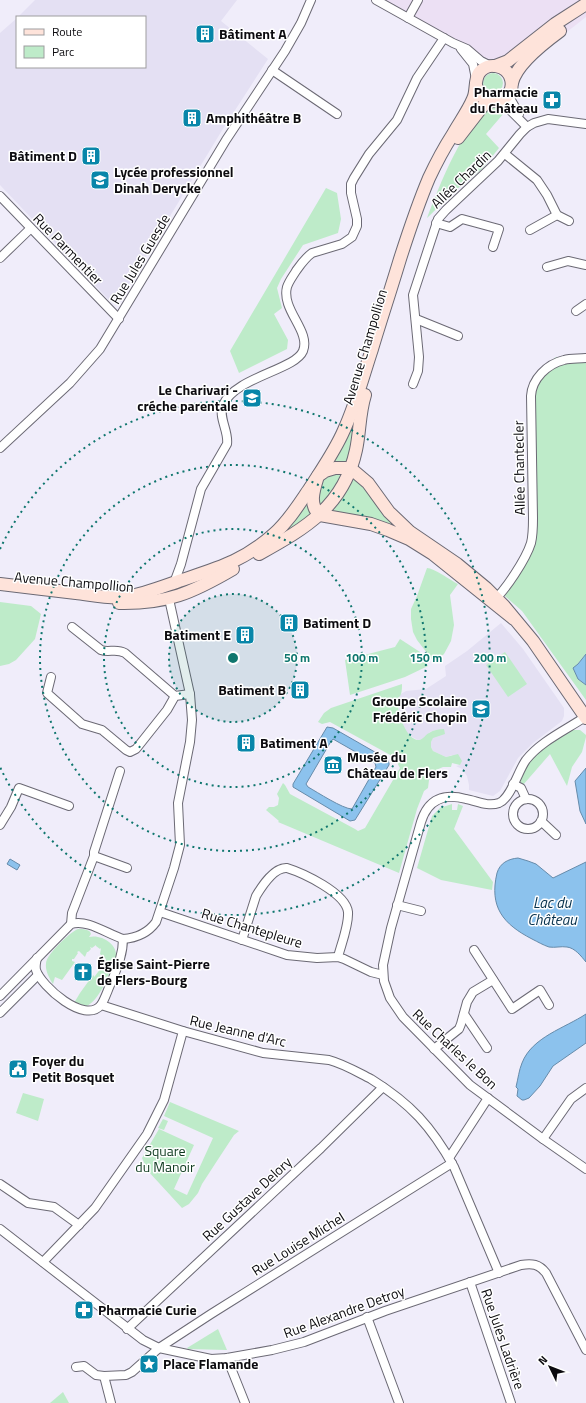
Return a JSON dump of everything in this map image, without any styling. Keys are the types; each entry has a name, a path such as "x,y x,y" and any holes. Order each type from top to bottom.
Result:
{"street":[{"name":"Rue Jules Guesde","path":"0,448 83,370 100,349 213,162 294,37 310,0"},
{"path":"376,0 444,38 467,49 481,61 502,68 508,72 510,76 511,100 528,127"},
{"path":"408,18 418,0"},
{"path":"476,83 482,70 508,61 555,24 586,4"},
{"path":"494,101 504,98 511,87 517,70 538,49 586,13"},
{"path":"0,996 71,924 75,922 84,923 123,939 136,936 149,930 156,922 174,868 180,844 178,803 192,731 190,694 170,599 170,592 181,564 201,489 227,444 222,412 223,405 231,394 246,384 292,361 300,355 303,350 304,340 302,332 290,310 287,299 286,293 290,280 308,256 312,253 342,244 352,237 357,226 357,219 351,193 351,184 369,154 397,120 417,78 444,38"},
{"path":"453,42 464,51 473,64 476,75 477,90 481,96 507,107 528,127"},
{"path":"272,70 337,114"},
{"name":"Avenue Champollion","path":"0,584 113,597 125,597 174,583 233,562 265,542 288,520 318,476 341,438 351,415 419,202 438,159 473,99 476,83"},
{"name":"Avenue Champollion","path":"0,591 109,603 147,603 170,599 213,581 303,528 320,515 340,492 351,470 358,445 360,414 363,400 426,204 438,176 457,140 482,107 485,104 494,101"},
{"name":"Allée Chardin","path":"413,384 418,371 420,357 413,295 436,223 446,210 505,154 528,127 534,123 548,119 586,124"},
{"name":"Allée Chardin","path":"505,154 537,180 547,195 557,215"},
{"name":"Rue Parmentier","path":"0,196 30,229 119,319"},
{"path":"530,230 557,215 570,221"},
{"name":"Allée Chardin","path":"436,223 450,227 462,219 499,229 493,247"},
{"path":"0,258 30,229"},
{"path":"547,267 568,261 586,265"},
{"path":"576,311 586,304"},
{"path":"416,320 458,336"},
{"name":"Allée Chantecler","path":"494,600 506,585 526,554 532,536 531,396 533,386 542,372 552,365 565,360 586,358"},
{"path":"494,600 433,554 409,539 364,522 320,515 316,511 313,500 318,476 335,468 343,468 355,472 368,483 389,512 410,532 463,568 514,619 586,717"},
{"path":"181,564 194,576"},
{"path":"72,627 101,650 118,650 125,653 175,696 190,694"},
{"path":"51,677 47,693 82,724 102,730 130,752 136,749 163,715 175,696"},
{"name":"Rue Charles le Bon","path":"586,717 533,752 523,765 504,800 494,804 484,804 465,798 448,797 438,799 426,809 397,906 386,951 383,975 386,988 394,1006 434,1049 470,1084 542,1139 586,1169"},
{"path":"71,924 72,913 94,856 120,771"},
{"path":"513,784 521,788 526,799"},
{"path":"0,825 11,807 19,788 69,806"},
{"path":"526,799 535,800 539,803 543,812 541,821 535,827 530,829 526,829 517,824 513,816 515,807 521,800 526,799"},
{"path":"541,821 556,835"},
{"path":"94,856 127,868"},
{"path":"242,940 256,896 264,884 276,872 287,868 318,881 339,897 347,906 347,923 338,957"},
{"path":"397,906 421,911"},
{"name":"Rue Chantepleure","path":"160,912 291,956 317,958 338,957 347,959 371,972 383,975"},
{"path":"37,958 36,967 38,975 58,996 79,1009 86,1010 97,1008 101,1005 120,962 123,939"},
{"path":"474,950 512,1008 540,990 549,1004"},
{"path":"0,1013 38,975"},
{"path":"434,1049 459,1029 467,1002 473,992 493,980"},
{"name":"Rue Jeanne d'Arc","path":"101,1005 183,1031 273,1055 329,1060 347,1067 383,1087 410,1107 430,1129 450,1160 499,1273"},
{"path":"464,1014 487,1048"},
{"path":"43,1262 99,1202 152,1126 166,1093 183,1031"},
{"name":"Rue Gustave Delory","path":"127,1329 321,1148 383,1087"},
{"path":"542,1139 571,1099 586,1088"},
{"name":"Rue Louise Michel","path":"104,1376 126,1375 132,1372 159,1348 450,1160 488,1098"},
{"path":"0,1184 28,1203 33,1205 54,1207 79,1225"},
{"name":"Rue Alexandre Detroy","path":"0,1229 143,1340 159,1348 205,1358 227,1358 291,1346 321,1336 367,1317 470,1282 529,1264 540,1267 548,1278 586,1350"},
{"name":"Rue Jules Ladrière","path":"470,1282 511,1403"},
{"path":"367,1317 399,1403"},
{"path":"227,1358 245,1403"},
{"path":"76,1367 84,1366 96,1375 104,1376 111,1403"}],"shaded area":[{"path":"35,0 237,0 221,21 268,59 221,132 121,297 115,301 109,300 0,185 0,33 16,19 16,68 146,68 146,16 19,16"},
{"path":"374,0 586,0 586,17 517,71 481,61"},
{"name":"Groupe Scolaire Frédéric Chopin","path":"501,623 523,649 564,708 564,716 562,721 533,743 518,758 500,791 493,796 469,790 467,776 462,769 456,766 460,765 452,755 446,757 433,751 431,742 436,730 430,732 423,739 418,740 405,731 399,710 398,698 406,691 426,689 446,676 445,666 467,651"}],"green space":[{"path":"493,73 500,76 503,83 500,90 493,93 486,90 483,83 486,76"},
{"path":"493,106 504,113 486,134 499,148 482,169 457,189 427,218 445,173 462,140 482,114"},
{"path":"326,188 337,193 341,219 338,233 303,245 281,279 277,288 282,308 274,314 288,340 287,349 239,373 230,351"},
{"path":"556,357 586,358 586,654 574,670 578,679 586,685 586,700 522,611 498,590 513,570 536,533 535,377 543,367"},
{"path":"358,402 349,466 332,464"},
{"path":"346,472 321,509 319,493 323,481 329,476"},
{"path":"354,477 357,477 398,528 327,513 347,489"},
{"path":"312,489 315,516 272,540"},
{"path":"427,568 438,572 458,584 450,595 454,625 451,641 444,654 434,662 417,640 413,632 411,619 411,609"},
{"path":"0,602 31,606 41,614 35,639 16,660 9,664 0,666"},
{"path":"400,639 420,652 428,666 405,677 350,695 345,660 395,647"},
{"path":"505,652 527,684 508,697 486,665"},
{"path":"402,684 398,704 400,717 406,730 414,739 419,740 433,731 444,729 445,734 433,738 431,742 433,751 446,757 458,754 462,761 460,765 452,763 451,767 443,767 436,770 429,780 428,788 424,791 417,809 399,873 278,822 279,821 266,810 269,807 278,805 279,798 277,794 283,783 290,794 358,831 365,828 400,768 394,757 330,722 322,724 318,722 324,713 331,708"},
{"path":"572,730 580,730 586,735 586,737 582,752 572,767 567,786 550,754 523,785 519,780 523,771 541,750"},
{"path":"452,804 452,810 457,810 458,804 463,806 454,829 493,882 492,890 441,880 417,868 432,816 440,808"},
{"path":"78,929 89,931 91,934 89,937 99,937 108,941 112,944 116,952 116,957 100,992 91,1003 85,1007 74,1003 93,975 95,977 106,959 100,954 101,948 100,949 96,945 92,948 90,947 91,949 87,952 85,957 79,951 77,952 78,953 74,959 72,959 72,961 75,962 62,980 55,977 53,984 46,968 47,959 54,949 70,934"},
{"path":"23,1093 44,1099 38,1121 16,1113"},
{"name":"Square du Manoir","path":"170,1102 239,1131 234,1135 202,1184 198,1193 189,1204 182,1208 148,1171 142,1158 159,1129 194,1145 174,1189 187,1195 213,1138 164,1116"},
{"path":"163,1119 168,1121 164,1130 158,1128"},
{"path":"218,1329 227,1350 187,1348"},
{"path":"63,1392 69,1403 50,1403"}],"water":[{"path":"586,654 586,685 578,679 573,668"},
{"path":"327,727 333,728 387,759 389,763 355,820 350,821 293,787 293,784","holes":["333,739 375,763 376,767 352,809 330,800 308,787 306,784"]},
{"path":"586,768 586,824 580,811 575,781"},
{"name":"Lac du Château","path":"518,858 536,864 553,878 586,862 586,962 573,949 565,947 549,947 522,933 513,927 501,913 495,896 497,873 505,862"},
{"path":"10,859 20,865 17,870 7,864"},
{"path":"586,1014 586,1043 553,1066 540,1086 529,1098 522,1100 517,1096 518,1089 516,1087 521,1066 527,1054 533,1046 541,1040"}],"place":[{"name":"Bâtiment A","path":"205,34"},
{"name":"Pharmacie du Château","path":"552,100"},
{"name":"Amphithéâtre B","path":"192,118"},
{"name":"Bâtiment D","path":"91,156"},
{"name":"Lycée professionnel Dinah Derycke","path":"100,180"},
{"name":"Le Charivari - créche parentale","path":"252,398"},
{"name":"Batiment D","path":"289,623"},
{"name":"Batiment E","path":"245,635"},
{"name":"Batiment B","path":"300,690"},
{"name":"Groupe Scolaire Frédéric Chopin","path":"481,709"},
{"name":"Batiment A","path":"246,743"},
{"name":"Musée du Château de Flers","path":"333,765"},
{"name":"Église Saint-Pierre de Flers-Bourg","path":"83,972"},
{"name":"Foyer du Petit Bosquet","path":"18,1069"},
{"name":"Pharmacie Curie","path":"84,1310"},
{"name":"Place Flamande","path":"149,1364"}]}
